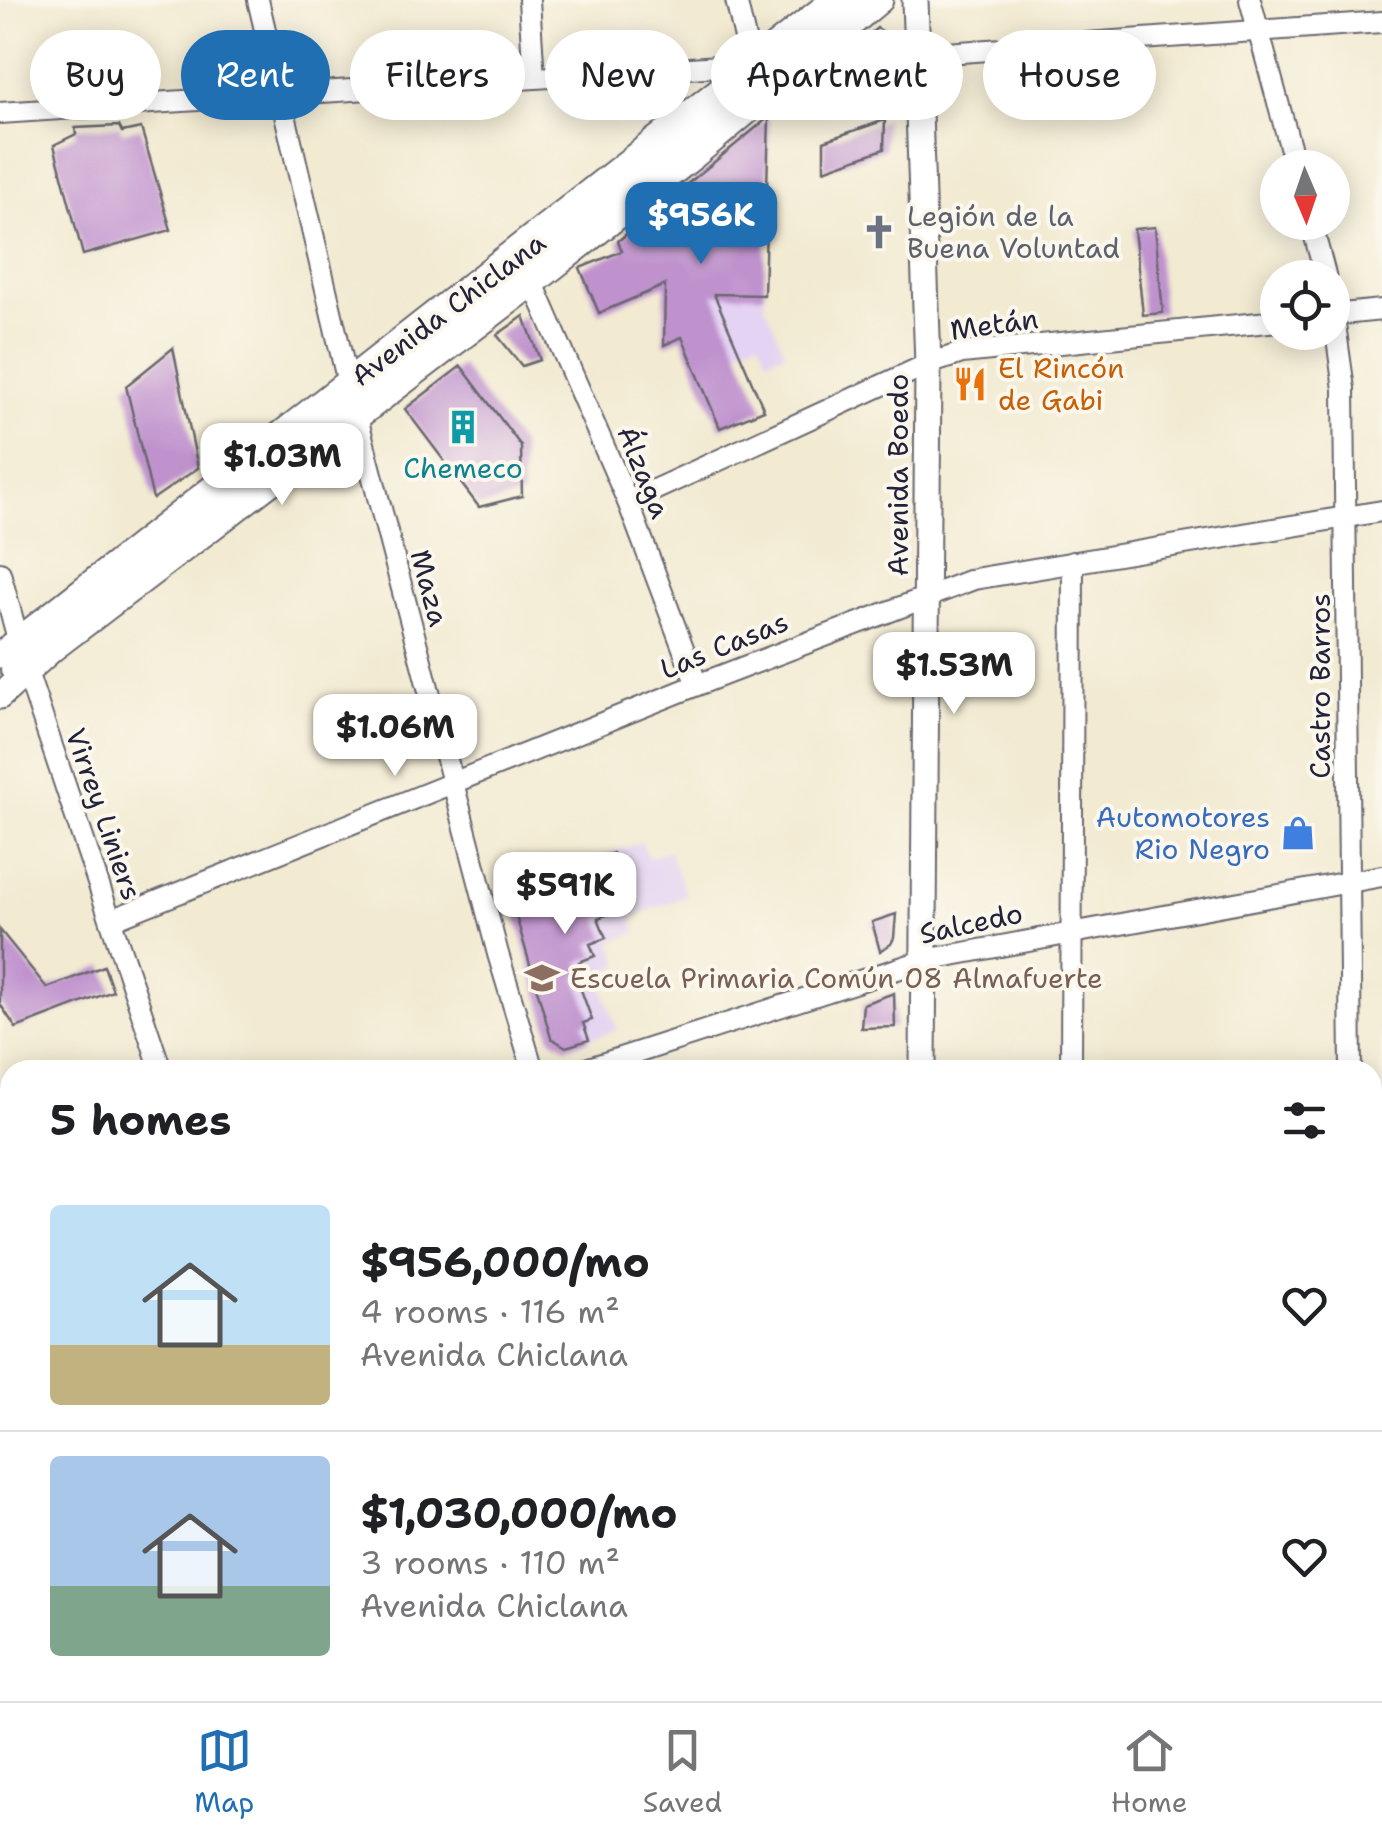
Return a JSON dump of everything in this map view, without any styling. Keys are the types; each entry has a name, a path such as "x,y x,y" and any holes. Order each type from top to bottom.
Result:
{"main road":[{"name":"Avenida Chiclana","path":"795,30 834,0"},
{"name":"Avenida Chiclana","path":"352,400 533,282 880,0"},
{"name":"Avenida Boedo","path":"915,0 917,30"},
{"name":"Avenida Chiclana","path":"0,696 17,656 352,400 711,98"},
{"name":"Avenida Boedo","path":"920,120 928,364 923,1060"}],"street":[{"name":"Maza","path":"258,0 266,30"},
{"path":"529,0 534,78"},
{"path":"736,0 743,30"},
{"path":"352,400 861,0"},
{"path":"1250,0 1291,150"},
{"path":"963,52 1382,22"},
{"path":"330,92 711,67"},
{"path":"0,114 181,102"},
{"name":"Maza","path":"288,120 352,400 452,784 530,1060"},
{"name":"Álzaga","path":"533,282 628,502 696,685"},
{"path":"1350,311 1382,310"},
{"name":"Metán","path":"628,502 928,364 962,353 1260,322"},
{"name":"Castro Barros","path":"1338,350 1344,389 1351,1060"},
{"name":"Las Casas","path":"111,920 696,685 974,579 1382,511"},
{"path":"1070,1060 1073,562"},
{"name":"Virrey Liniers","path":"0,573 17,656 159,1060"},
{"path":"0,680 17,656"},
{"name":"Salcedo","path":"613,1060 925,960 1382,876"}],"shaded area":[{"path":"769,120 764,303 785,352 767,359 759,340 738,349 712,325 713,275 749,275 751,131"},
{"path":"642,842 649,858 669,850 686,896 632,917 637,932 612,942 620,965 597,973 617,1030 566,1047 551,1037 508,888"}],"building":[{"path":"769,120 764,295 714,294 764,410 720,428 682,337 664,345 665,285 599,313 580,268 622,251 618,241"},
{"path":"885,120 884,149 824,170 824,141"},
{"path":"119,126 122,132 141,128 171,230 83,255 54,145 76,134 75,128"},
{"path":"1155,227 1163,313 1143,315 1134,229"},
{"path":"524,316 540,360 522,366 497,335"},
{"path":"173,348 198,468 153,499 126,386"},
{"name":"Chemeco","path":"461,366 521,446 522,496 479,507 405,409"},
{"path":"613,853 626,888 610,893 617,911 598,918 606,938 590,944 595,956 579,962 584,974 576,976 592,1020 583,1023 589,1040 566,1047 551,1038 508,888"},
{"path":"896,914 894,938 880,951 872,922"},
{"path":"0,930 47,988 104,966 113,991 16,1028 0,1004"},
{"path":"894,993 895,1027 861,1028 863,1004"}],"place":[{"name":"Legión de la Buena Voluntad","path":"879,232"},
{"name":"El Rincón de Gabi","path":"970,384"},
{"name":"Chemeco","path":"463,427"},
{"name":"Automotores Rio Negro","path":"1298,833"},
{"name":"Escuela Primaria Común 08 Almafuerte","path":"542,978"}]}
